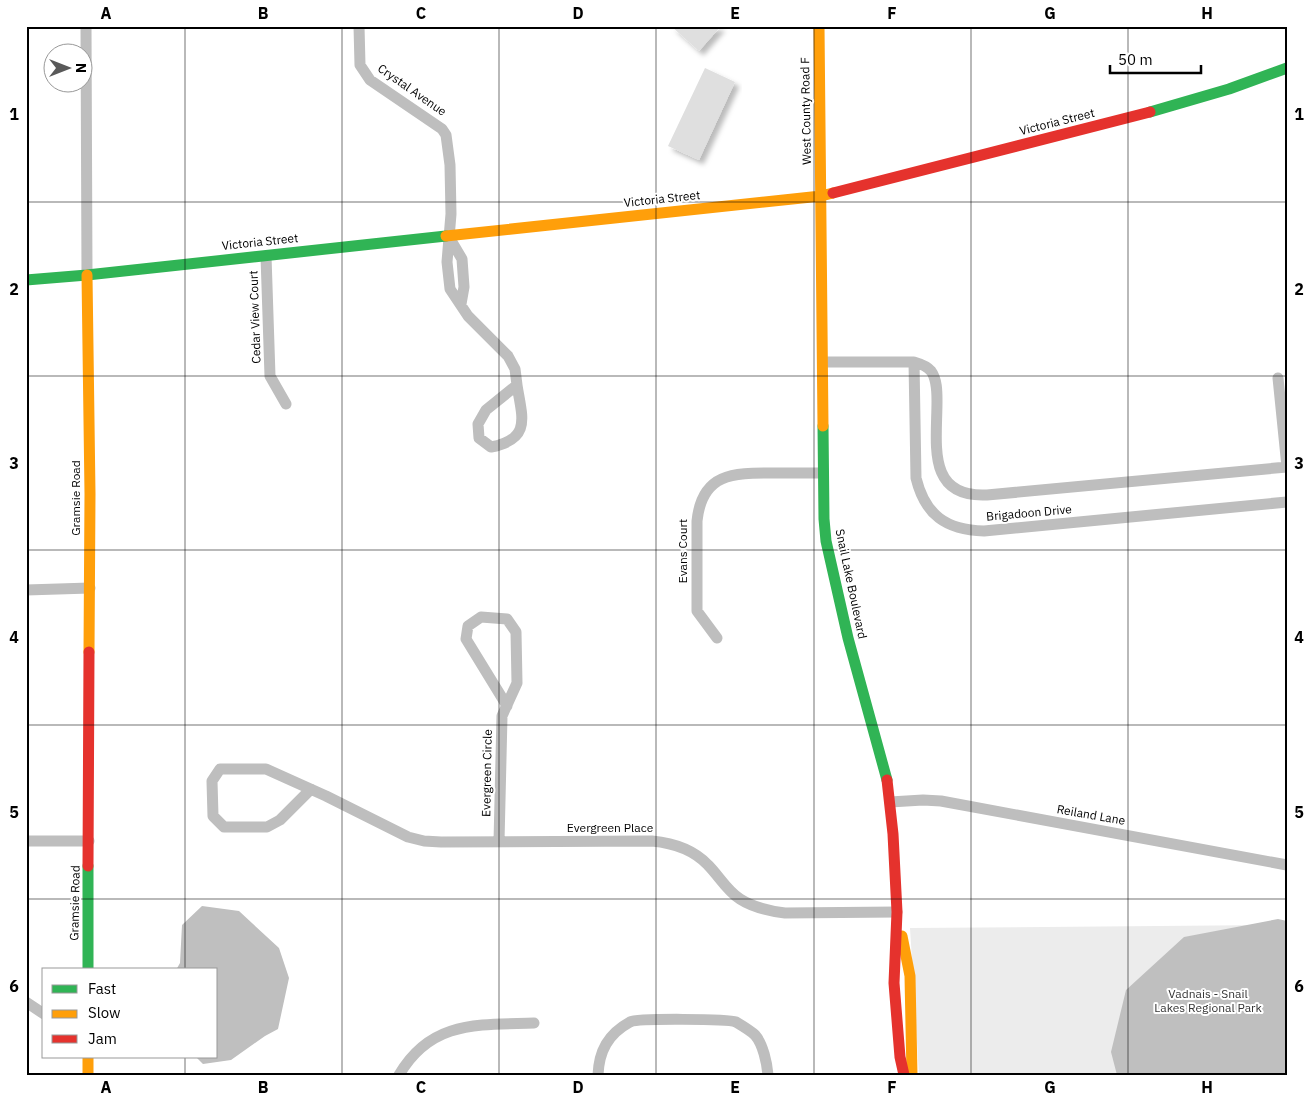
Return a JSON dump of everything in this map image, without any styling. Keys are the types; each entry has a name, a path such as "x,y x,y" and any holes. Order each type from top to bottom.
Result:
{"street":[{"name":"Gramsie Road","path":"86,26 90,588 88,968"},
{"name":"Crystal Avenue","path":"359,26 360,66 370,80 445,131 450,165 451,214 449,237"},
{"name":"West County Road F","path":"818,26 821,196"},
{"name":"Victoria Street","path":"26,280 449,237 821,196 1169,107 1229,89 1287,68"},
{"name":"Snail Lake Boulevard","path":"821,196 824,519 828,550 848,638 884,768 890,802 897,912 894,984 900,1057 904,1075"},
{"path":"449,237 447,262 450,289 468,316 508,356 515,369 518,385 523,422 520,433 504,444 491,447 479,438 478,424 486,410 518,385"},
{"name":"Cedar View Court","path":"266,256 270,376 286,404"},
{"path":"823,362 914,362"},
{"name":"Brigadoon Drive","path":"1287,467 987,495 969,495 952,487 941,473 937,457 937,394 935,380 932,372 925,366 914,362 916,478 919,492 934,514 956,528 984,531 1287,502"},
{"path":"1278,378 1287,467"},
{"name":"Evans Court","path":"717,638 697,611 697,521 702,498 709,488 729,476 744,473 823,473"},
{"path":"26,590 90,588"},
{"name":"Evergreen Circle","path":"499,842 502,716 517,683 516,632 506,619 481,617 468,626 466,639 506,706"},
{"name":"Evergreen Place","path":"310,789 280,820 267,827 224,827 213,816 212,781 220,769 266,769 310,789 408,836 424,841 652,841 667,843 682,847 708,864 726,888 739,899 769,911 785,913 897,912"},
{"name":"Reiland Lane","path":"890,802 941,801 1287,865"},
{"path":"26,841 90,841"},
{"name":"Snail Lake Boulevard","path":"897,912 910,976 912,1075"},
{"path":"26,1002 42,1013"},
{"path":"598,1075 599,1059 609,1037 631,1022 652,1019 735,1022 755,1036 767,1061 768,1075"},
{"path":"399,1075 414,1055 443,1033 467,1026 534,1023"},
{"path":"88,1058 88,1075"}],"green space":[{"name":"Vadnais - Snail Lakes Regional Park","path":"1287,925 1287,1075 919,1075 910,928"}],"shaded area":[{"path":"202,906 239,911 279,948 289,978 278,1029 231,1060 203,1064 197,1058 218,1058 218,968 177,968 180,963 182,925"},
{"path":"1278,919 1287,921 1287,1075 1117,1075 1111,1052 1126,990 1184,937"}],"building":[{"path":"671,26 721,26 699,51"},
{"path":"705,68 735,82 699,160 668,146"}],"traffic: fast":[{"path":"1150,112 1229,89 1287,68"},
{"path":"26,280 446,236"},
{"path":"823,426 826,541 848,638 887,780"},
{"path":"88,866 88,968"}],"traffic: slow":[{"path":"819,26 823,426"},
{"path":"446,236 821,196 833,193"},
{"path":"87,275 90,494 89,652"},
{"path":"902,936 910,976 912,1075"},
{"path":"88,1058 88,1075"}],"traffic: jam":[{"path":"833,193 1150,112"},
{"path":"88,866 89,652"},
{"path":"887,780 893,834 897,912 894,983 900,1057 904,1075"}]}
